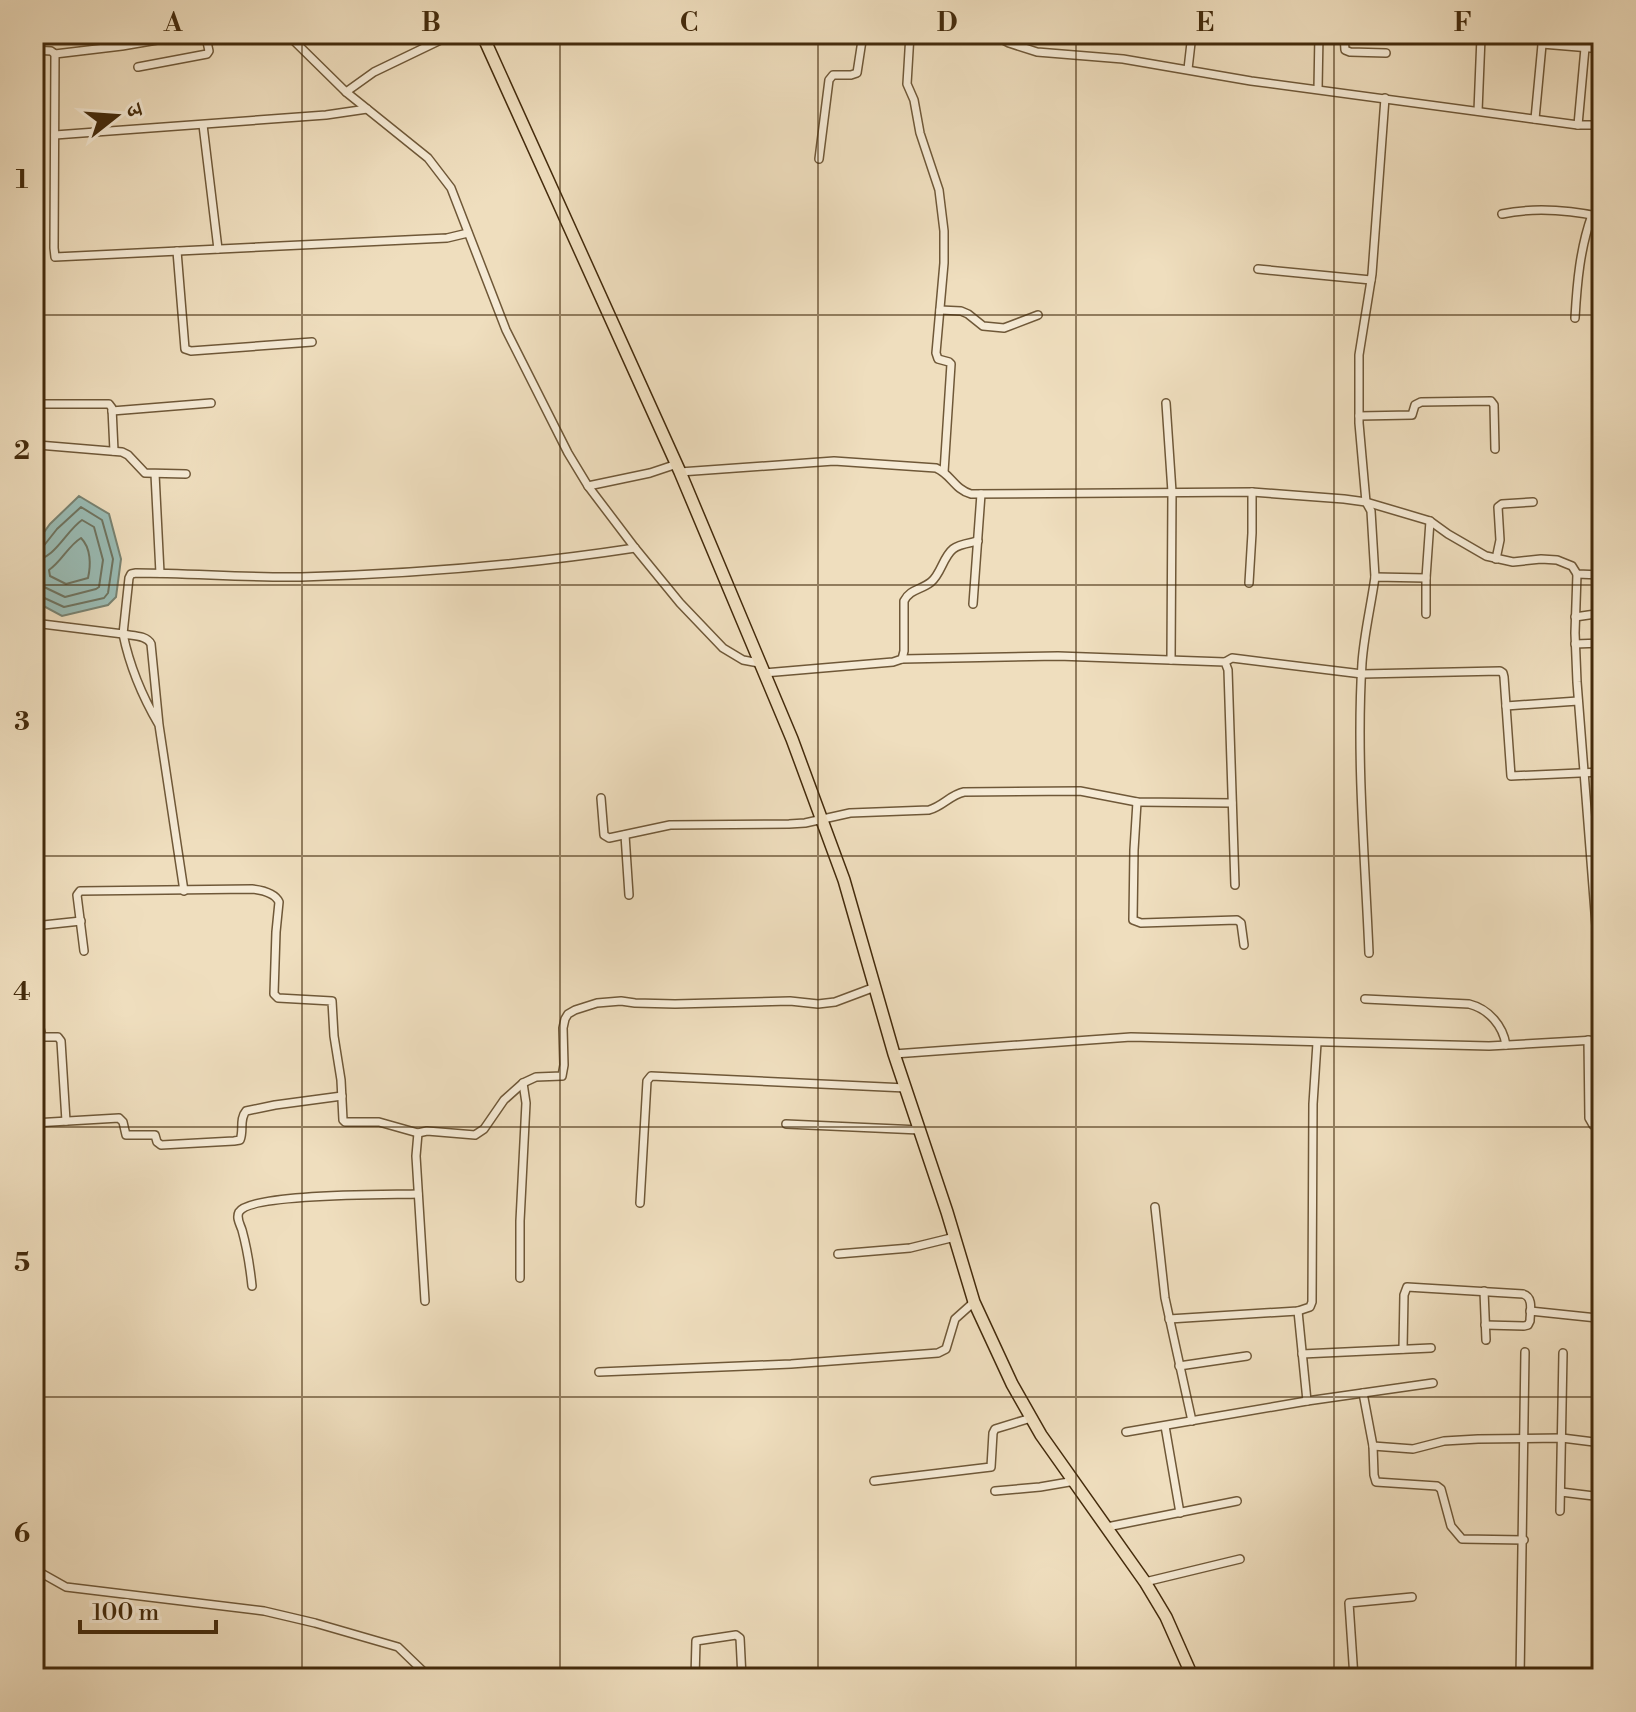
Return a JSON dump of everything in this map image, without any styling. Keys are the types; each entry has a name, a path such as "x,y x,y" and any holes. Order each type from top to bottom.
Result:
{"main road":[{"path":"482,34 679,468 792,739 844,880 894,1054 974,1302 1031,1418 1145,1582 1166,1617 1193,1678"}],"street":[{"path":"34,50 55,54 192,34"},
{"path":"138,67 207,54 206,38 231,34"},
{"path":"287,34 346,92 417,149 451,188 506,330 561,440 588,486 680,603 723,648 743,660 761,668 893,662 902,659 1058,656 1225,662 1232,658 1362,674 1500,671 1504,677 1511,776 1602,772"},
{"path":"346,92 374,72 453,34"},
{"path":"819,159 829,80 833,75 857,73 863,34"},
{"path":"910,34 907,84 939,190 942,218 944,263 936,353 938,359 949,362 951,368 944,472"},
{"path":"992,34 1037,52 1123,59 1251,81 1578,125 1602,125"},
{"path":"1188,69 1192,34"},
{"path":"1318,89 1319,34"},
{"path":"1344,34 1345,50 1386,53"},
{"path":"1402,34 1481,36 1478,111"},
{"path":"1535,119 1543,34"},
{"path":"1542,44 1602,49"},
{"path":"1578,125 1585,48"},
{"path":"55,54 55,257 447,238 468,233"},
{"path":"1369,953 1361,770 1362,674 1375,577 1371,511 1366,502 1359,416 1359,355 1371,280 1385,98"},
{"path":"55,135 326,115 367,109"},
{"path":"203,125 218,249"},
{"path":"1502,214 1531,209 1602,217"},
{"path":"1575,318 1577,280 1592,215"},
{"path":"177,251 185,349 312,342"},
{"path":"1258,269 1371,280"},
{"path":"940,310 961,311 983,326 1004,328 1038,315"},
{"path":"1359,416 1408,416 1421,402 1491,401 1494,405 1495,449"},
{"path":"112,411 211,403"},
{"path":"1166,403 1172,492 1171,660"},
{"path":"34,404 111,405 114,451"},
{"path":"34,411 38,445 114,451 128,455 141,470 155,474 186,474"},
{"path":"588,486 679,468 834,461 936,468 960,489 971,494 1286,493 1366,502 1430,521 1496,559 1513,562 1557,560 1572,566 1577,574 1575,644 1578,701 1590,863 1598,892 1602,1002"},
{"path":"155,474 160,573"},
{"path":"1249,583 1252,492"},
{"path":"973,604 981,494"},
{"path":"1496,559 1500,540 1498,507 1502,504 1533,502"},
{"path":"1426,614 1430,521"},
{"path":"902,659 904,601 907,595 930,583 955,547 978,541"},
{"path":"159,725 134,677 123,634 131,574 298,577 434,571 565,559 635,548"},
{"path":"1577,574 1602,575"},
{"path":"1375,577 1426,578"},
{"path":"1575,617 1602,613"},
{"path":"34,623 149,640 184,891"},
{"path":"1575,644 1602,643"},
{"path":"1225,662 1228,670 1235,885"},
{"path":"1506,706 1578,701"},
{"path":"601,798 604,835 609,838 670,825 789,824 850,813 929,810 964,792 1080,791 1137,802 1232,803"},
{"path":"1137,802 1133,920 1141,923 1237,920 1241,923 1244,945"},
{"path":"625,835 629,895"},
{"path":"84,951 77,895 80,891 259,890 278,899 274,994 278,998 332,1001 342,1117 345,1122 379,1122 418,1133 475,1135 484,1129 504,1100 523,1083 536,1077 562,1076 563,1028 568,1014 575,1010 613,1001 675,1004 790,1001 818,1004 835,1002 875,987"},
{"path":"34,926 81,921"},
{"path":"1365,999 1477,1006 1501,1027 1506,1045"},
{"path":"34,1002 42,1037 58,1037 61,1041 66,1121"},
{"path":"894,1054 1131,1037 1453,1046 1602,1037"},
{"path":"1588,1040 1589,1118 1593,1125 1602,1128"},
{"path":"1169,1319 1298,1311 1310,1307 1317,1043"},
{"path":"640,1203 647,1081 651,1076 906,1088"},
{"path":"520,1278 526,1103 523,1083"},
{"path":"34,1123 119,1118 126,1135 155,1135 161,1145 234,1141 242,1137 242,1118 246,1111 342,1096"},
{"path":"786,1124 920,1130"},
{"path":"418,1133 416,1156 425,1301"},
{"path":"252,1286 248,1253 238,1219 244,1208 294,1197 418,1194"},
{"path":"1155,1207 1169,1319 1192,1421"},
{"path":"838,1254 910,1248 955,1237"},
{"path":"1403,1349 1404,1295 1407,1287 1484,1291 1528,1296 1530,1299 1528,1325 1485,1325"},
{"path":"1484,1291 1486,1340"},
{"path":"599,1372 791,1364 938,1353 946,1349 955,1319 974,1302"},
{"path":"1298,1311 1307,1401"},
{"path":"1530,1311 1602,1316"},
{"path":"1302,1354 1431,1348"},
{"path":"1520,1678 1525,1352"},
{"path":"1560,1511 1563,1353"},
{"path":"1179,1366 1247,1356"},
{"path":"1126,1432 1433,1383"},
{"path":"1363,1393 1376,1482 1437,1486 1441,1489 1451,1526 1462,1539 1524,1540"},
{"path":"874,1481 989,1468 993,1462 995,1429 1031,1418"},
{"path":"1165,1426 1180,1513"},
{"path":"1373,1446 1413,1449 1458,1439 1562,1438 1602,1443"},
{"path":"995,1491 1075,1481"},
{"path":"1561,1492 1602,1497"},
{"path":"1107,1527 1237,1501"},
{"path":"1145,1582 1240,1559"},
{"path":"34,1569 66,1587 264,1611 315,1623 398,1647 426,1674 436,1678"},
{"path":"1354,1678 1349,1603 1412,1597"},
{"path":"695,1678 696,1641 736,1635 740,1638 742,1678"}],"water":[{"path":"79,496 109,514 121,559 116,597 108,605 62,616 36,602 34,546 50,524"}]}
